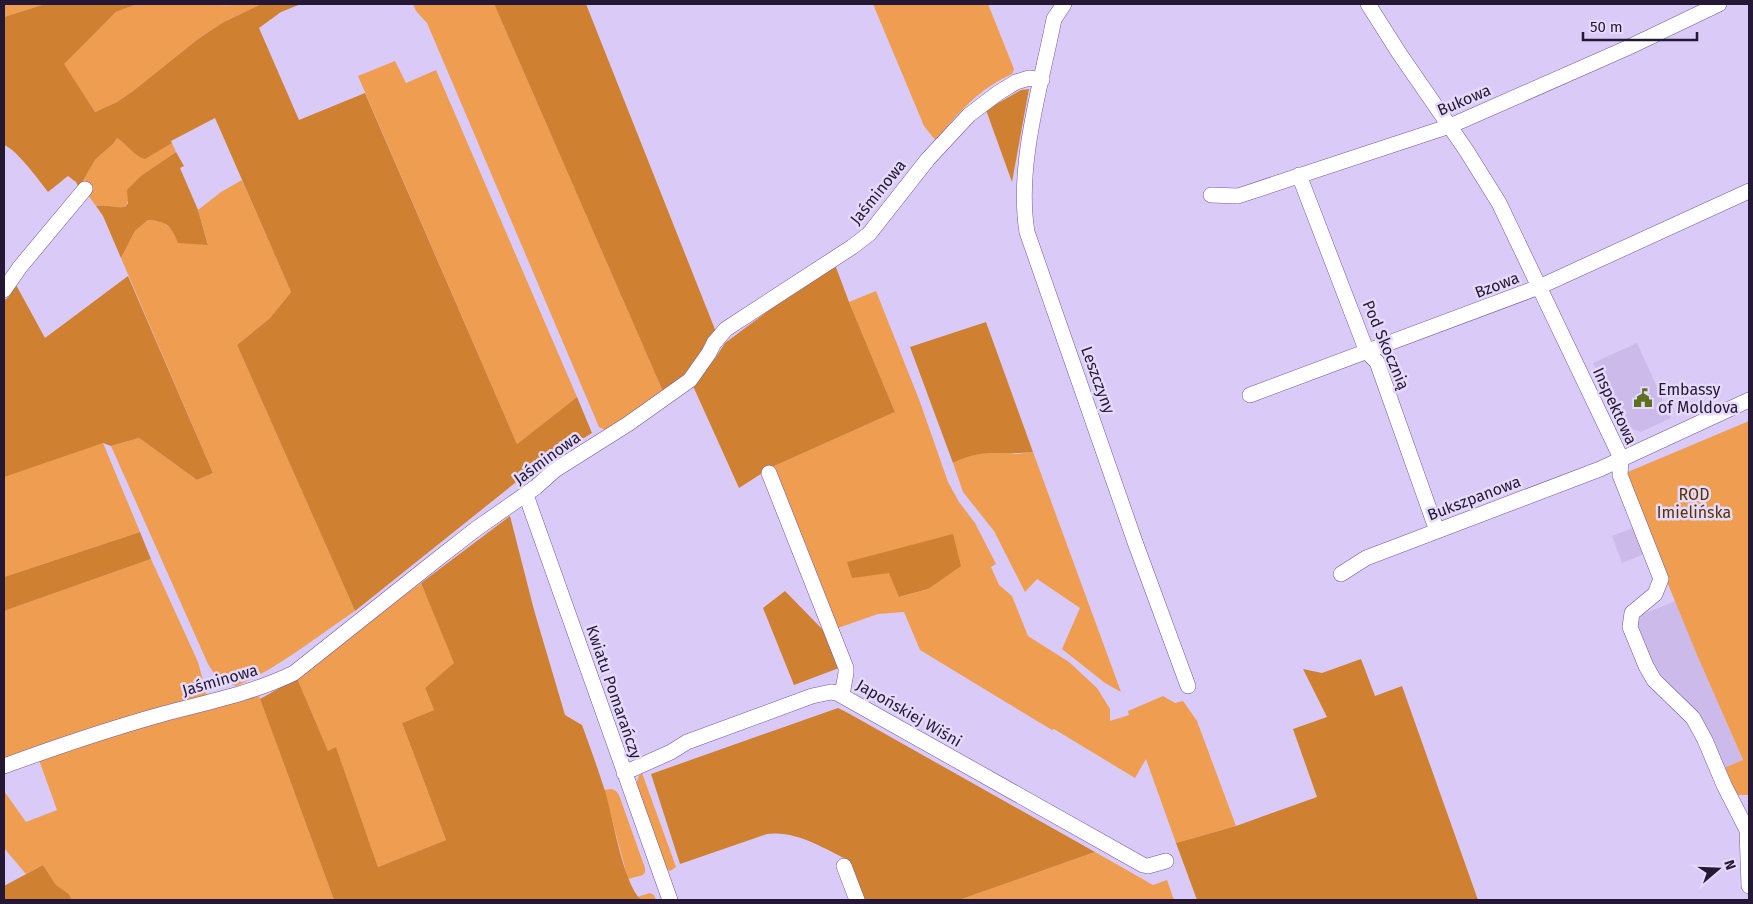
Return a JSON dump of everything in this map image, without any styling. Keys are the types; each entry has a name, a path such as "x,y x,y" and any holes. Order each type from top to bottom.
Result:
{"street":[{"name":"Leszczyny","path":"1064,4 1054,20 1030,134 1024,185 1025,216 1028,232 1135,542 1188,686"},
{"name":"Inspektowa","path":"1368,4 1499,203 1621,458 1620,475 1661,579 1655,594 1632,613 1630,627 1649,673 1693,718 1747,830 1749,886"},
{"name":"Bukowa","path":"1211,194 1238,196 1450,126 1720,4"},
{"name":"Jaśminowa","path":"4,766 81,738 162,714 249,692 294,673 476,529 526,495 566,463 628,424 690,380 714,343 726,329 869,234 928,159 969,115 1016,82 1029,78 1042,80"},
{"name":"Pod Skocznią","path":"1299,175 1367,352 1377,362 1437,531"},
{"path":"4,290 20,267 85,189"},
{"name":"Bzowa","path":"1250,395 1540,287 1749,191"},
{"name":"Bukszpanowa","path":"1341,574 1366,558 1600,469 1749,400"},
{"path":"769,473 846,668 842,694"},
{"name":"Kwiatu Pomarańczy","path":"526,495 670,900"},
{"name":"Japońskiej Wiśni","path":"624,773 700,737 812,696 831,692 842,694 1143,865 1148,866 1166,861"},
{"path":"844,866 857,900"}],"shaded area":[{"path":"45,4 137,4 116,12 64,64 95,112 117,102 133,91 198,39 222,23 261,4 301,4 281,12 259,28 299,120 365,93 517,444 577,397 592,433 530,471 355,611 237,345 270,318 291,292 215,118 171,141 172,143 145,159 138,156 117,138 95,160 79,188 76,182 68,176 48,192 21,158 4,145 4,17"},
{"path":"494,4 586,4 716,332 690,371 664,394"},
{"path":"1029,89 1012,182 986,110 1021,90"},
{"path":"176,152 184,166 180,168 198,210 208,245 178,243 168,226 164,223 148,220 135,231 121,258 103,216 96,206 125,207 128,203 127,190 142,175"},
{"path":"834,262 895,412 772,467 739,488 693,386 725,343"},
{"path":"128,276 213,473 197,480 139,438 111,446 103,443 4,477 4,300 9,297 5,291 15,283 45,338"},
{"path":"986,322 1033,452 974,455 953,463 910,347"},
{"path":"1637,343 1671,418 1641,432 1624,426 1593,363"},
{"path":"510,516 534,610 565,715 582,725 605,791 619,849 629,880 641,900 334,900 260,699 297,678 328,751 336,747 378,867 446,840 402,723 434,710 425,688 454,663 421,583"},
{"path":"1633,528 1644,554 1622,563 1612,536"},
{"path":"140,532 151,559 4,611 4,577"},
{"path":"953,534 961,566 928,589 899,597 889,573 852,578 847,562"},
{"path":"785,591 824,631 839,668 794,685 763,608"},
{"path":"1676,601 1743,761 1724,768 1707,731 1690,705 1655,669 1635,617"},
{"path":"1361,659 1375,696 1402,686 1478,900 1197,900 1176,843 1236,826 1317,797 1293,729 1327,717 1303,669 1322,673"},
{"path":"838,708 1095,852 959,900 864,900 848,860 799,837 778,833 767,834 680,864 651,774"},
{"path":"43,865 56,885 69,894 72,900 4,900 4,886"}],"green space":[{"path":"4,4 45,4 4,17"},
{"path":"137,4 261,4 222,23 198,39 133,91 117,102 95,112 63,64 116,12"},
{"path":"413,4 494,4 664,394 607,431 599,427 427,23 416,11"},
{"path":"873,4 988,4 1014,69 1012,74 979,94 952,121 936,141 924,126"},
{"path":"395,61 406,83 436,70 577,397 517,444 358,76"},
{"path":"117,138 145,158 172,143 176,152 142,175 125,207 96,206 87,194 79,188 95,160"},
{"path":"242,180 291,292 270,318 237,345 355,611 297,652 252,679 236,686 217,678 208,664 111,446 139,438 197,480 213,473 121,258 135,231 148,220 161,221 174,231 208,244 198,210 221,192"},
{"path":"876,291 920,402 948,482 959,502 975,523 996,564 991,567 999,585 1012,596 1028,636 1069,662 1097,688 1110,709 1110,721 1129,715 1128,711 1163,696 1175,703 1183,701 1197,721 1236,826 1176,843 1146,759 1135,778 920,650 904,612 878,614 835,629 772,467 895,412 849,302","holes":["890,573 928,589 900,597"]},
{"path":"4,300 103,443 140,532 4,577"},
{"name":"ROD Imielińska","path":"1749,421 1749,795 1735,795 1724,768 1743,760 1697,655 1623,474"},
{"path":"998,452 1018,454 1033,452 1121,692 1105,683 1062,649 1080,608 1037,579 1025,592 994,531 963,492 953,463 975,455"},
{"path":"151,559 198,662 207,696 4,760 4,611"},
{"path":"421,583 455,663 425,688 434,710 402,723 446,840 378,867 336,748 328,751 297,678 350,635"},
{"path":"259,696 334,900 72,900 69,894 56,885 43,865 26,874 4,848 4,791 26,822 57,810 39,760 139,726"},
{"path":"642,773 676,867 670,871 665,868 636,784"},
{"path":"612,789 619,795 645,868 643,875 628,879 604,790"},
{"path":"1095,852 1153,885 1167,880 1174,900 959,900"},
{"path":"650,893 654,895 656,900 641,900 637,897"}],"place":[{"name":"Embassy of Moldova","path":"1643,398"}]}
